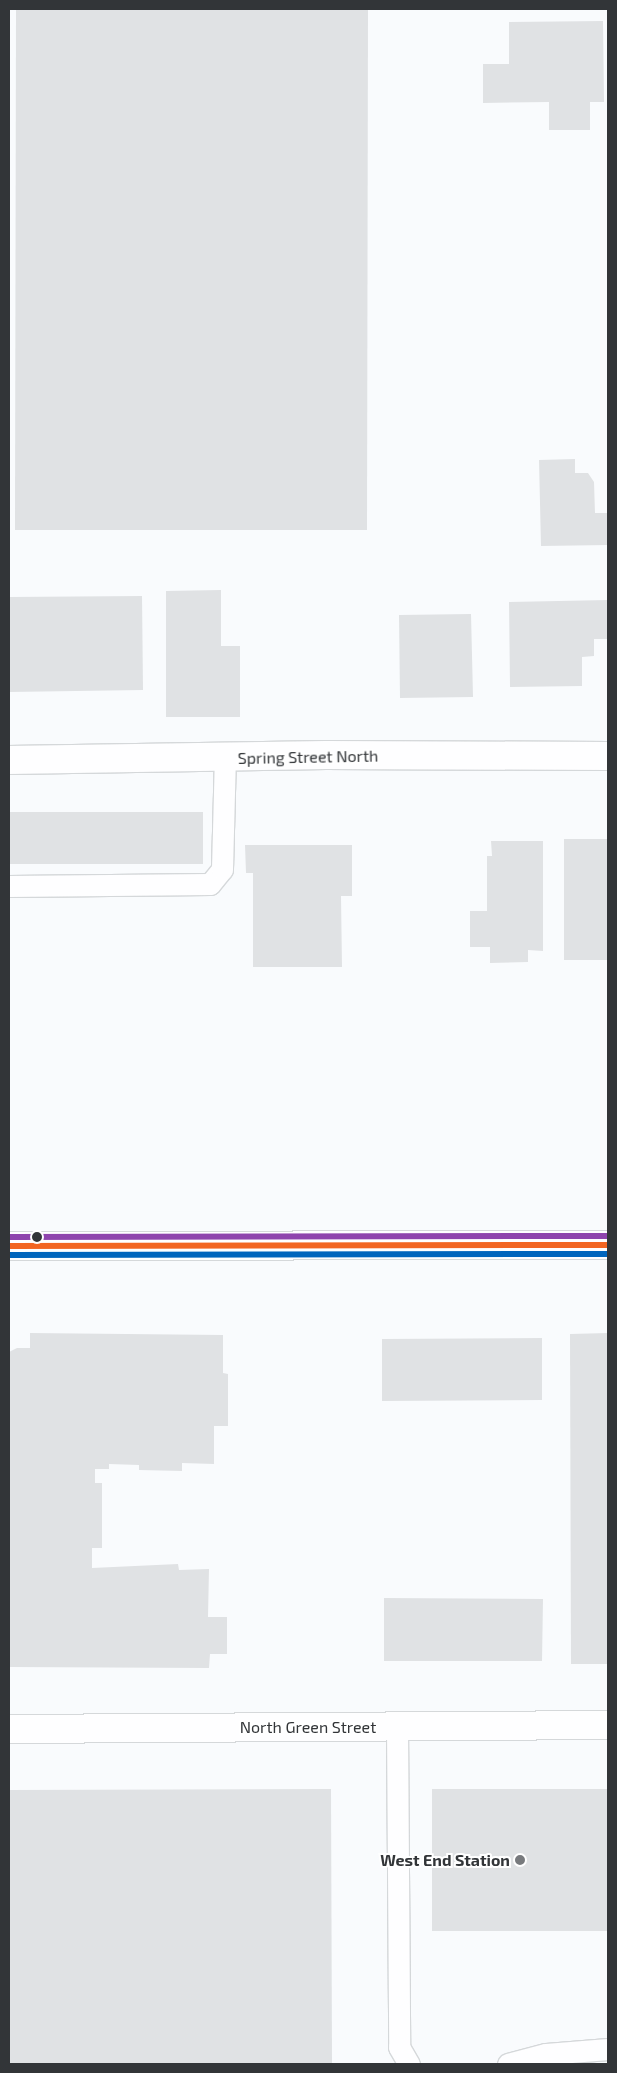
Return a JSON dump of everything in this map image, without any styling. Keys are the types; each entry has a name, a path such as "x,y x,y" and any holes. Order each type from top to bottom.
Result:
{"street":[{"name":"Spring Street North","path":"9,760 608,756"},
{"path":"9,1246 608,1245"},
{"name":"North Green Street","path":"9,1729 608,1725"}],"lane":[{"path":"9,886 210,884 222,869 225,758"},
{"path":"397,1726 398,2047 409,2064"},
{"path":"508,2064 608,2049"}],"building":[{"path":"16,9 368,9 367,530 15,530"},
{"path":"603,21 604,102 590,102 590,130 549,130 549,102 483,103 483,64 509,64 509,22"},
{"path":"575,459 575,473 588,473 594,482 595,513 608,513 608,545 541,546 539,460"},
{"path":"221,590 221,646 240,646 240,717 166,717 166,591"},
{"path":"142,596 143,690 9,692 9,597"},
{"path":"608,600 608,639 594,639 594,656 582,657 582,686 510,687 509,602"},
{"path":"471,614 473,697 400,698 399,615"},
{"path":"9,812 203,812 203,864 9,864"},
{"path":"564,839 608,839 608,960 564,960"},
{"path":"491,841 543,841 543,951 528,950 528,962 490,963 490,947 470,947 470,911 487,911 487,856 492,856"},
{"path":"245,845 352,845 352,896 341,896 342,967 253,967 253,873 246,873"},
{"path":"30,1333 223,1335 223,1373 228,1374 228,1426 214,1426 214,1464 182,1463 182,1471 139,1470 139,1465 109,1464 109,1469 95,1469 95,1483 102,1483 102,1548 92,1548 92,1568 178,1564 179,1570 209,1569 208,1617 227,1617 227,1654 210,1654 209,1668 9,1667 9,1352 17,1348 30,1348"},
{"path":"608,1333 608,1664 571,1664 570,1334"},
{"path":"542,1338 542,1400 382,1401 382,1339"},
{"path":"384,1598 543,1599 542,1661 384,1661"},
{"path":"331,1789 332,2064 9,2064 9,1790"},
{"name":"West End Station","path":"432,1789 608,1789 608,1931 432,1931"}],"transit line":[{"path":"9,1237 608,1236"},
{"path":"9,1246 608,1245"},
{"path":"9,1255 608,1254"}],"place":[{"name":"West End Station","path":"520,1860"}]}
